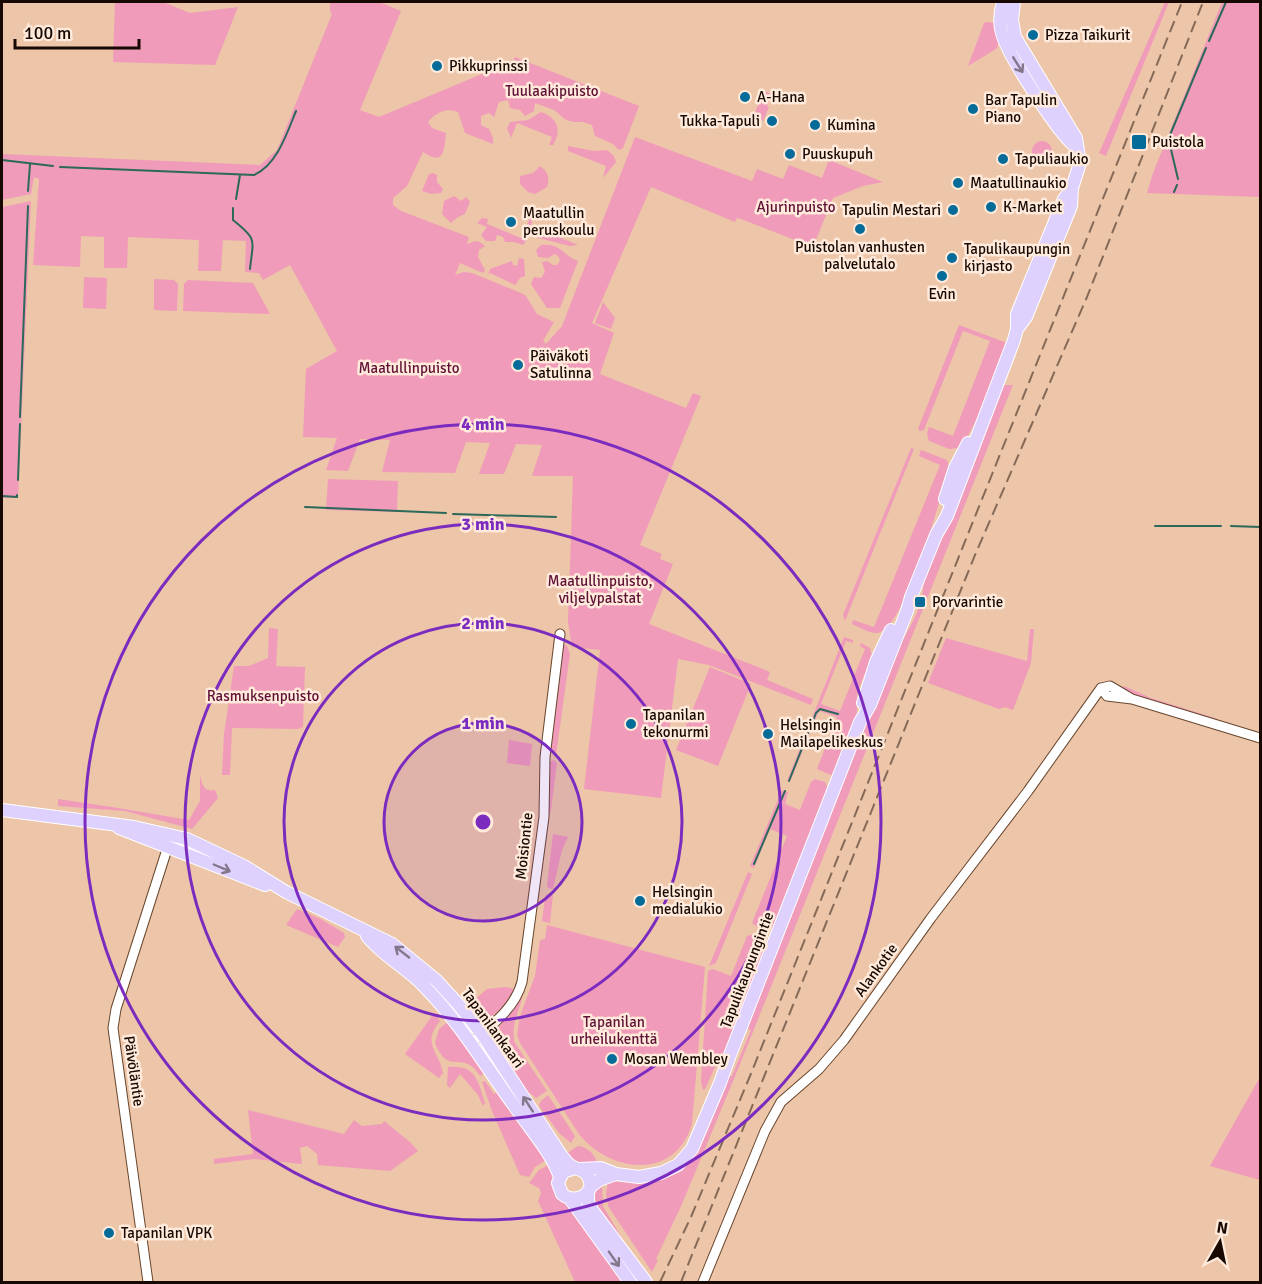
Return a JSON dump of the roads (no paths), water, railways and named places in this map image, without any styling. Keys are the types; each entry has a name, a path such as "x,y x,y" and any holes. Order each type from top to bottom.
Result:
{"main road":[{"path":"1003,2 1000,15 1001,28 1008,49 1055,124 1078,148"},
{"path":"1014,2 1012,25 1018,44 1072,133 1078,148"},
{"name":"Tapulikaupungintie","path":"577,1168 601,1168 616,1174 639,1177 661,1173 678,1165 692,1149 861,722 863,703 876,662 902,609 911,597 936,535 947,516 1017,329 1026,316 1071,206 1072,188 1080,163 1078,148"},
{"name":"Tapanilankaari","path":"2,810 113,825 131,834 169,841 255,882 286,892 392,944 437,981 461,1007 482,1034 561,1155 577,1168"},
{"name":"Tapanilankaari","path":"363,931 371,942 421,983 472,1042 544,1146 560,1177"},
{"path":"616,1174 599,1180 589,1189 578,1200 566,1198 559,1190 560,1177 563,1172 577,1168 588,1177 589,1189 588,1202 592,1210 646,1282"},
{"path":"571,1200 630,1282"}],"street":[{"name":"Moisiontie","path":"472,1042 506,1011 518,993 522,982 544,817 545,757 560,634"},
{"name":"Alankotie","path":"703,1282 765,1131 781,1102 819,1069 844,1040 931,918 1099,694 1101,688 1107,696 1132,699 1260,738"},
{"name":"Päivöläntie","path":"148,1282 113,1028 116,1009 169,841"}],"waterway":[{"path":"1209,41 1226,2"},
{"path":"1178,179 1169,141 1170,135 1206,48"},
{"path":"60,167 254,175 269,164 275,156 296,111"},
{"path":"2,160 53,166"},
{"path":"28,191 30,164"},
{"path":"236,199 240,175"},
{"path":"1174,192 1177,185"},
{"path":"20,417 28,206"},
{"path":"233,208 233,220 247,232 252,241 250,269"},
{"path":"18,480 20,424"},
{"path":"2,496 17,497 17,495"},
{"path":"305,507 446,513"},
{"path":"453,514 556,517"},
{"path":"1155,526 1221,526"},
{"path":"1231,526 1260,527"},
{"path":"789,781 816,713 820,709 838,714"},
{"path":"754,864 785,791"}],"railway":[{"path":"660,1282 691,1217 750,1076 1182,2"},
{"path":"681,1282 975,555 1087,297 1203,2"}],"place":[{"name":"Pizza Taikurit","path":"1033,35"},
{"name":"Pikkuprinssi","path":"437,66"},
{"name":"A-Hana","path":"745,97"},
{"name":"Bar Tapulin Piano","path":"973,109"},
{"name":"Tukka-Tapuli","path":"772,121"},
{"name":"Kumina","path":"815,125"},
{"name":"Puistola","path":"1139,142"},
{"name":"Puuskupuh","path":"790,154"},
{"name":"Tapuliaukio","path":"1003,159"},
{"name":"Maatullinaukio","path":"958,183"},
{"name":"K-Market","path":"991,207"},
{"name":"Tapulin Mestari","path":"953,210"},
{"name":"Maatullin peruskoulu","path":"511,222"},
{"name":"Puistolan vanhusten palvelutalo","path":"860,229"},
{"name":"Tapulikaupungin kirjasto","path":"952,258"},
{"name":"Evin","path":"942,276"},
{"name":"Päiväkoti Satulinna","path":"518,365"},
{"name":"Porvarintie","path":"920,602"},
{"name":"Tapanilan tekonurmi","path":"631,724"},
{"name":"Helsingin Mailapelikeskus","path":"768,734"},
{"name":"Helsingin medialukio","path":"640,901"},
{"name":"Mosan Wembley","path":"612,1059"},
{"name":"Tapanilan VPK","path":"109,1233"}],"park label":[{"name":"Tuulaakipuisto","path":"552,91"},
{"name":"Ajurinpuisto","path":"796,207"},
{"name":"Maatullinpuisto","path":"409,368"},
{"name":"Maatullinpuisto, viljelypalstat","path":"600,590"},
{"name":"Rasmuksenpuisto","path":"263,696"},
{"name":"Tapanilan urheilukenttä","path":"614,1030"}]}
